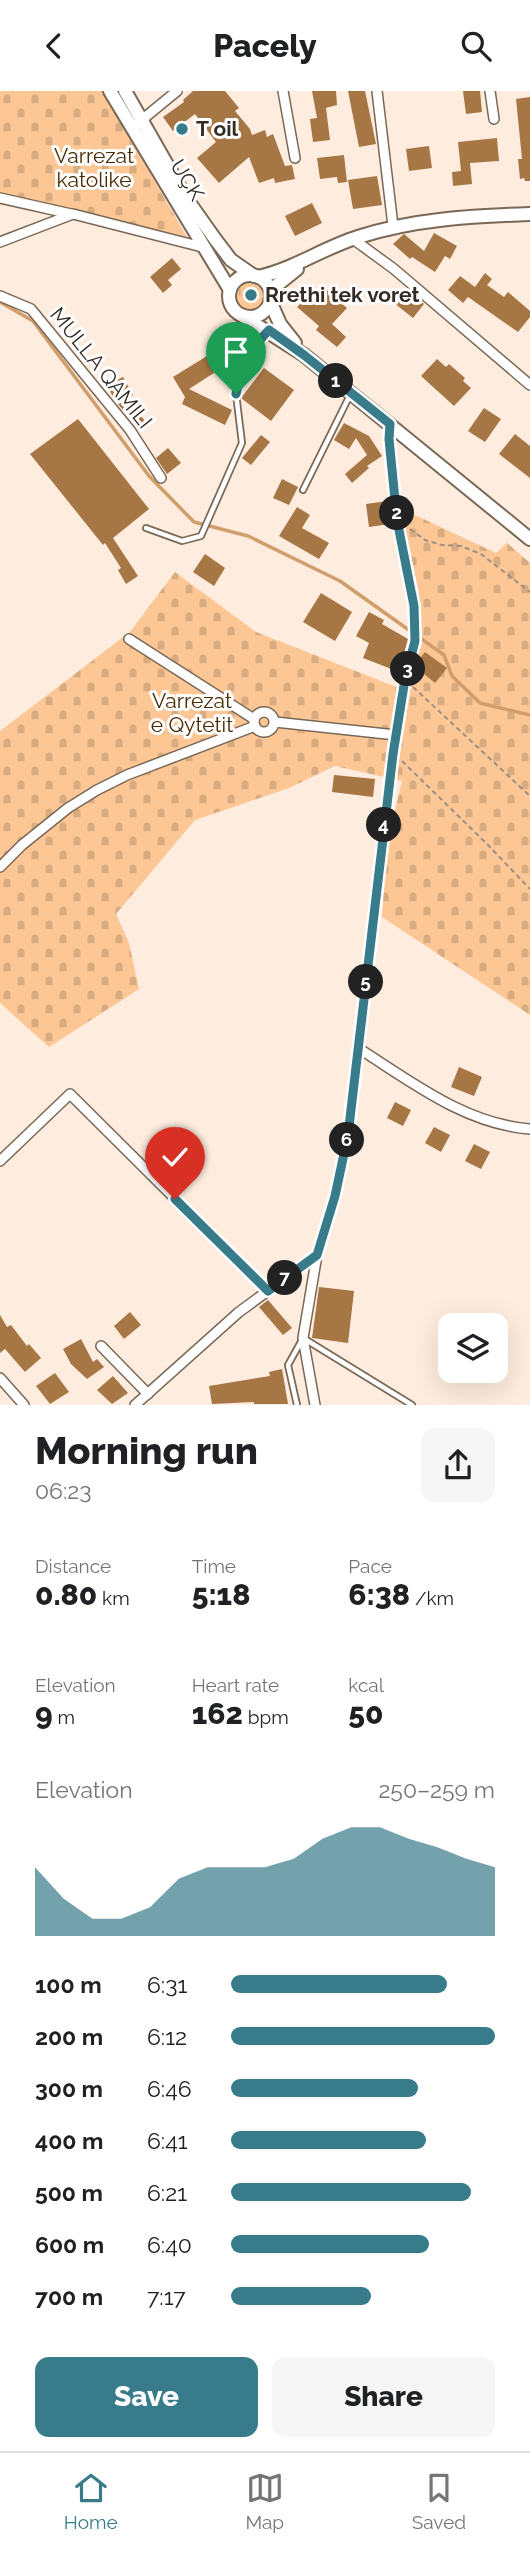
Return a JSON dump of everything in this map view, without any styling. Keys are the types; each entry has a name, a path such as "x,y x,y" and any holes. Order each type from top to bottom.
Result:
{"main road":[{"name":"UÇK","path":"110,91 137,123 231,260 256,276"},
{"name":"UÇK","path":"125,91 137,123 230,290"},
{"path":"530,213 473,215 393,226 353,239 289,269 242,277 230,290 229,296 232,307 241,315 269,330 304,355 530,539"},
{"path":"241,315 259,315 277,285 308,259"},
{"path":"256,276 266,283 280,324 304,355"}],"street":[{"path":"137,123 177,91"},
{"path":"283,91 295,158"},
{"path":"377,91 393,226"},
{"path":"490,91 494,118"},
{"path":"0,198 206,248"},
{"path":"0,242 73,214"},
{"path":"353,239 394,269 530,385"},
{"name":"MULLA QAMILI","path":"0,296 31,309 130,430 161,478"},
{"path":"315,1405 303,1338 317,1255 335,1196 345,1147 393,754 405,679 415,641 414,606 397,520 390,424"},
{"path":"0,867 22,845 68,808 97,790 254,723 258,714 267,712 273,716 275,722 272,729 259,731 254,723 130,639"},
{"path":"275,722 396,735"},
{"path":"358,1048 470,1116 508,1128 530,1129"},
{"path":"0,1161 70,1094 268,1291"},
{"path":"135,1405 239,1312 317,1255"},
{"path":"102,1346 148,1394"},
{"path":"0,1378 24,1405"}],"lane":[{"path":"146,528 182,541 201,536 243,443 236,394 245,356 269,330"},
{"path":"303,490 351,393"},
{"path":"297,1405 288,1365 303,1338 412,1405"}],"path":[{"path":"397,520 425,540 442,545 461,546 481,554 530,592"},
{"path":"405,679 530,796"},
{"path":"393,754 530,889"}],"green space":[{"name":"Varrezat katolike","path":"0,91 102,91 187,237 0,192"},
{"path":"251,282 262,286 266,297 262,308 251,312 240,308 236,297 240,286"},
{"name":"Varrezat e Qytetit","path":"400,508 496,553 507,543 530,563 530,1015 382,917 387,844 402,781 335,766 289,788 195,820 116,914 129,943 139,989 49,1047 0,1003 0,731 130,632 175,572 256,632 409,692 419,593"}],"building":[{"path":"193,91 225,91 239,108 235,111 252,135 265,130 267,137 273,134 285,166 292,165 295,179 275,183 274,178 259,183 249,157 219,183 197,158 216,142 195,114 173,131 163,117 184,102"},
{"path":"312,91 336,91 337,105 326,108 330,140 313,142 310,119 317,118"},
{"path":"348,91 365,91 376,144 359,147"},
{"path":"463,91 480,91 482,112 466,114"},
{"path":"530,97 530,181 525,181 524,178 520,179 518,159 522,159 516,99"},
{"path":"497,138 499,161 470,163 472,184 453,186 452,172 461,171 458,142"},
{"path":"429,146 432,168 409,171 406,149"},
{"path":"344,155 347,182 338,183 337,177 320,179 317,158"},
{"path":"377,176 382,205 353,209 348,180"},
{"path":"312,203 322,223 295,236 285,216"},
{"path":"434,233 457,246 450,259 445,256 435,272 412,257 410,259 393,244 404,234 424,251"},
{"path":"172,258 181,269 168,280 172,285 163,293 150,277"},
{"path":"485,273 492,279 487,285 504,297 508,292 530,311 530,317 518,332 468,297 463,303 448,290 460,276 475,287"},
{"path":"405,288 424,304 413,318 394,303"},
{"path":"327,290 347,308 332,324 346,337 337,347 316,330 319,326 297,307 306,298 313,304"},
{"path":"207,356 217,371 189,389 232,410 225,425 182,404 185,397 173,377"},
{"path":"437,359 446,367 449,364 465,378 463,381 471,388 454,406 421,376"},
{"path":"264,368 294,390 271,421 241,398"},
{"path":"123,377 133,395 125,399 147,423 139,430 114,399 107,385"},
{"path":"484,408 501,419 485,442 468,431"},
{"path":"78,419 149,509 113,538 138,576 126,584 118,570 121,568 105,543 103,545 30,454"},
{"path":"344,423 369,436 382,456 367,466 369,468 352,483 345,474 367,455 356,438 349,449 334,440"},
{"path":"515,434 530,446 530,478 499,454"},
{"path":"261,435 270,442 251,465 242,458"},
{"path":"168,448 181,463 167,474 156,458"},
{"path":"282,479 298,487 289,505 273,498"},
{"path":"387,501 390,524 369,527 366,504"},
{"path":"297,507 310,515 302,528 329,543 319,559 279,536"},
{"path":"205,554 225,568 214,586 193,572"},
{"path":"321,593 352,612 335,641 303,622"},
{"path":"369,612 384,620 382,624 408,639 394,670 363,658 369,643 356,636"},
{"path":"425,652 447,668 435,683 418,669 421,665 417,662"},
{"path":"334,775 375,779 373,797 332,792"},
{"path":"459,1067 482,1077 474,1096 451,1087"},
{"path":"395,1102 411,1110 403,1126 387,1118"},
{"path":"434,1127 450,1135 441,1152 425,1143"},
{"path":"474,1144 490,1152 481,1169 465,1161"},
{"path":"319,1287 354,1291 348,1343 312,1338"},
{"path":"268,1300 292,1328 283,1335 259,1307"},
{"path":"130,1312 141,1325 124,1339 114,1326"},
{"path":"0,1315 7,1327 11,1325 27,1346 29,1344 41,1358 25,1372 5,1349 0,1353"},
{"path":"81,1339 93,1362 97,1359 104,1367 87,1379 71,1364 63,1349"},
{"path":"282,1369 288,1404 212,1404 209,1386 270,1376 269,1372"},
{"path":"55,1373 69,1392 50,1404 36,1386"},
{"path":"113,1376 128,1393 112,1404 97,1390"}],"waterway":[{"path":"0,302 33,321 149,476 194,522 248,536 340,581 444,655 452,676 480,703 530,715"}],"place":[{"name":"T oil","path":"182,129"},
{"name":"Rrethi tek voret","path":"251,295"}],"route":[{"path":"175,1199 268,1291 317,1255 335,1196 348,1135 393,754 405,679 415,641 414,606 397,520 390,424 269,330 245,356 236,394"}]}
